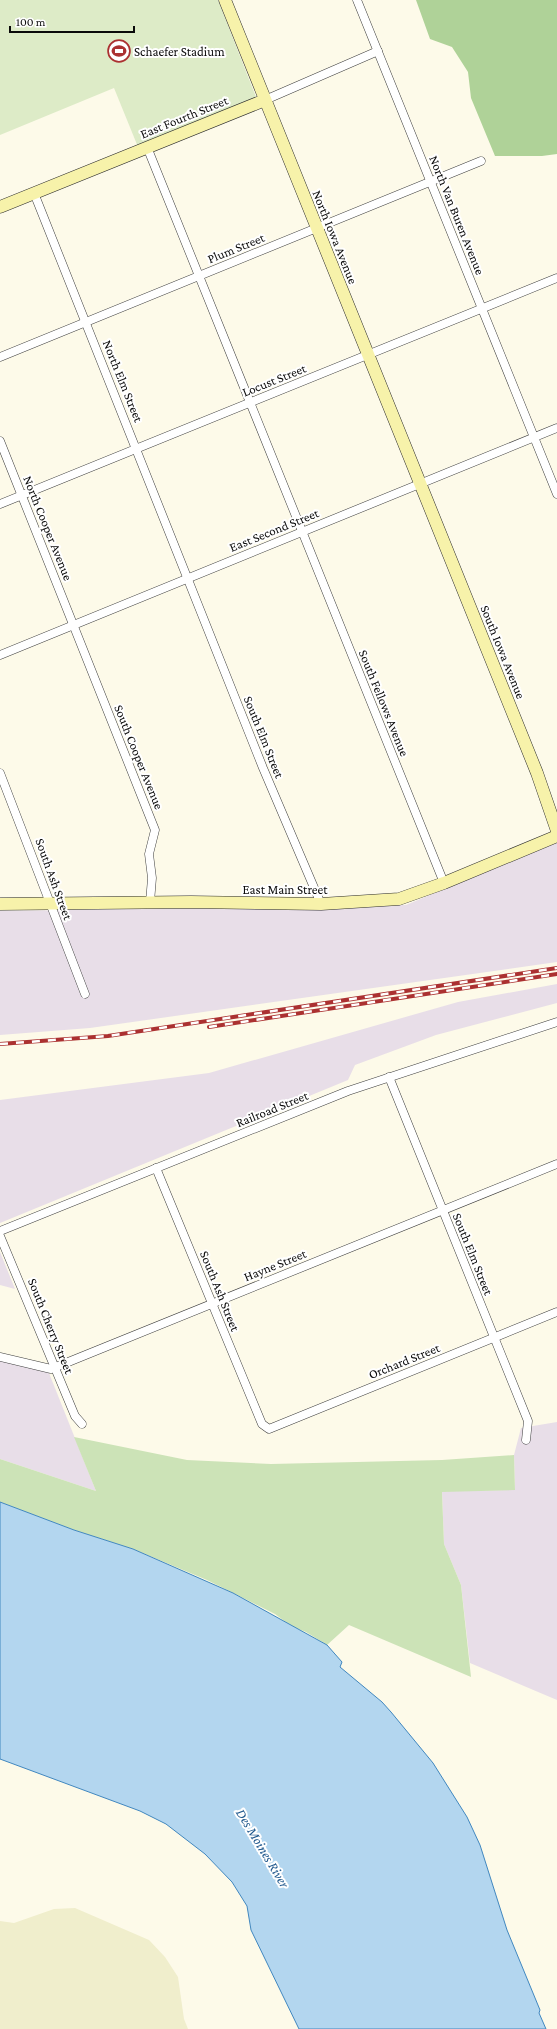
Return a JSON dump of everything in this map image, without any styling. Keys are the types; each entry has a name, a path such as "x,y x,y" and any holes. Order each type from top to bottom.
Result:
{"main road":[{"name":"North Iowa Avenue","path":"225,0 420,484"},
{"name":"East Fourth Street","path":"0,207 265,100"},
{"name":"South Iowa Avenue","path":"420,484 536,773 557,832"},
{"name":"East Main Street","path":"0,904 150,902 321,904 399,899 444,883 557,836"}],"street":[{"name":"North Van Buren Avenue","path":"357,0 557,494"},
{"name":"East Fourth Street","path":"265,100 378,51"},
{"name":"South Fellows Avenue","path":"147,147 444,883"},
{"name":"Plum Street","path":"0,357 481,161"},
{"name":"North Elm Street","path":"34,193 189,578"},
{"name":"Locust Street","path":"0,504 557,278"},
{"name":"East Second Street","path":"0,654 557,428"},
{"name":"North Cooper Avenue","path":"0,441 73,624"},
{"name":"South Elm Street","path":"189,578 263,768 321,904"},
{"name":"South Cooper Avenue","path":"73,624 155,830 149,854 152,878 150,902"},
{"name":"South Ash Street","path":"0,773 85,994"},
{"name":"Railroad Street","path":"0,1231 348,1091 557,1022"},
{"name":"South Elm Street","path":"388,1077 528,1421 526,1440"},
{"name":"Hayne Street","path":"0,1357 52,1368 557,1164"},
{"name":"South Ash Street","path":"156,1168 262,1424"},
{"name":"South Cherry Street","path":"0,1236 75,1416 82,1424"},
{"name":"Orchard Street","path":"262,1424 268,1429 557,1312"}],"shaded area":[{"path":"557,842 557,962 90,1028 0,1035 0,911 406,905"},
{"path":"557,984 557,1003 436,1035 355,1065 348,1080 0,1223 0,1100 209,1073 458,1002"},
{"path":"0,1252 11,1279 15,1289 0,1285"},
{"path":"0,1357 47,1368 96,1491 0,1459"},
{"path":"557,1422 557,1700 470,1663 461,1585 444,1544 442,1491 515,1490 514,1455 521,1428"},
{"path":"75,1908 149,1940 165,1957 178,1977 184,2019 188,2029 0,2029 0,1921 14,1923 54,1909"}],"green space":[{"name":"Schaefer Stadium","path":"0,0 218,0 256,97 252,101 138,147 114,88 0,135"},
{"path":"416,0 557,0 557,154 542,156 495,156 471,98 468,72 452,47 430,39"},
{"path":"74,1437 187,1460 271,1464 442,1460 514,1455 515,1490 442,1492 444,1544 461,1585 471,1677 349,1625 327,1645 306,1632 291,1626 275,1614 207,1580 133,1549 74,1530 0,1502 0,1459 96,1491"}],"water":[{"name":"Des Moines River","path":"0,1502 74,1530 133,1549 233,1593 327,1645 342,1662 340,1667 382,1702 433,1763 467,1817 480,1845 507,1930 540,2010 539,2013 546,2029 299,2029 251,1930 247,1906 232,1882 205,1854 166,1824 140,1811 0,1759"}],"railway":[{"path":"0,1044 108,1036 557,968"},
{"path":"209,1027 557,974"}],"place":[{"name":"Schaefer Stadium","path":"119,51"}]}
